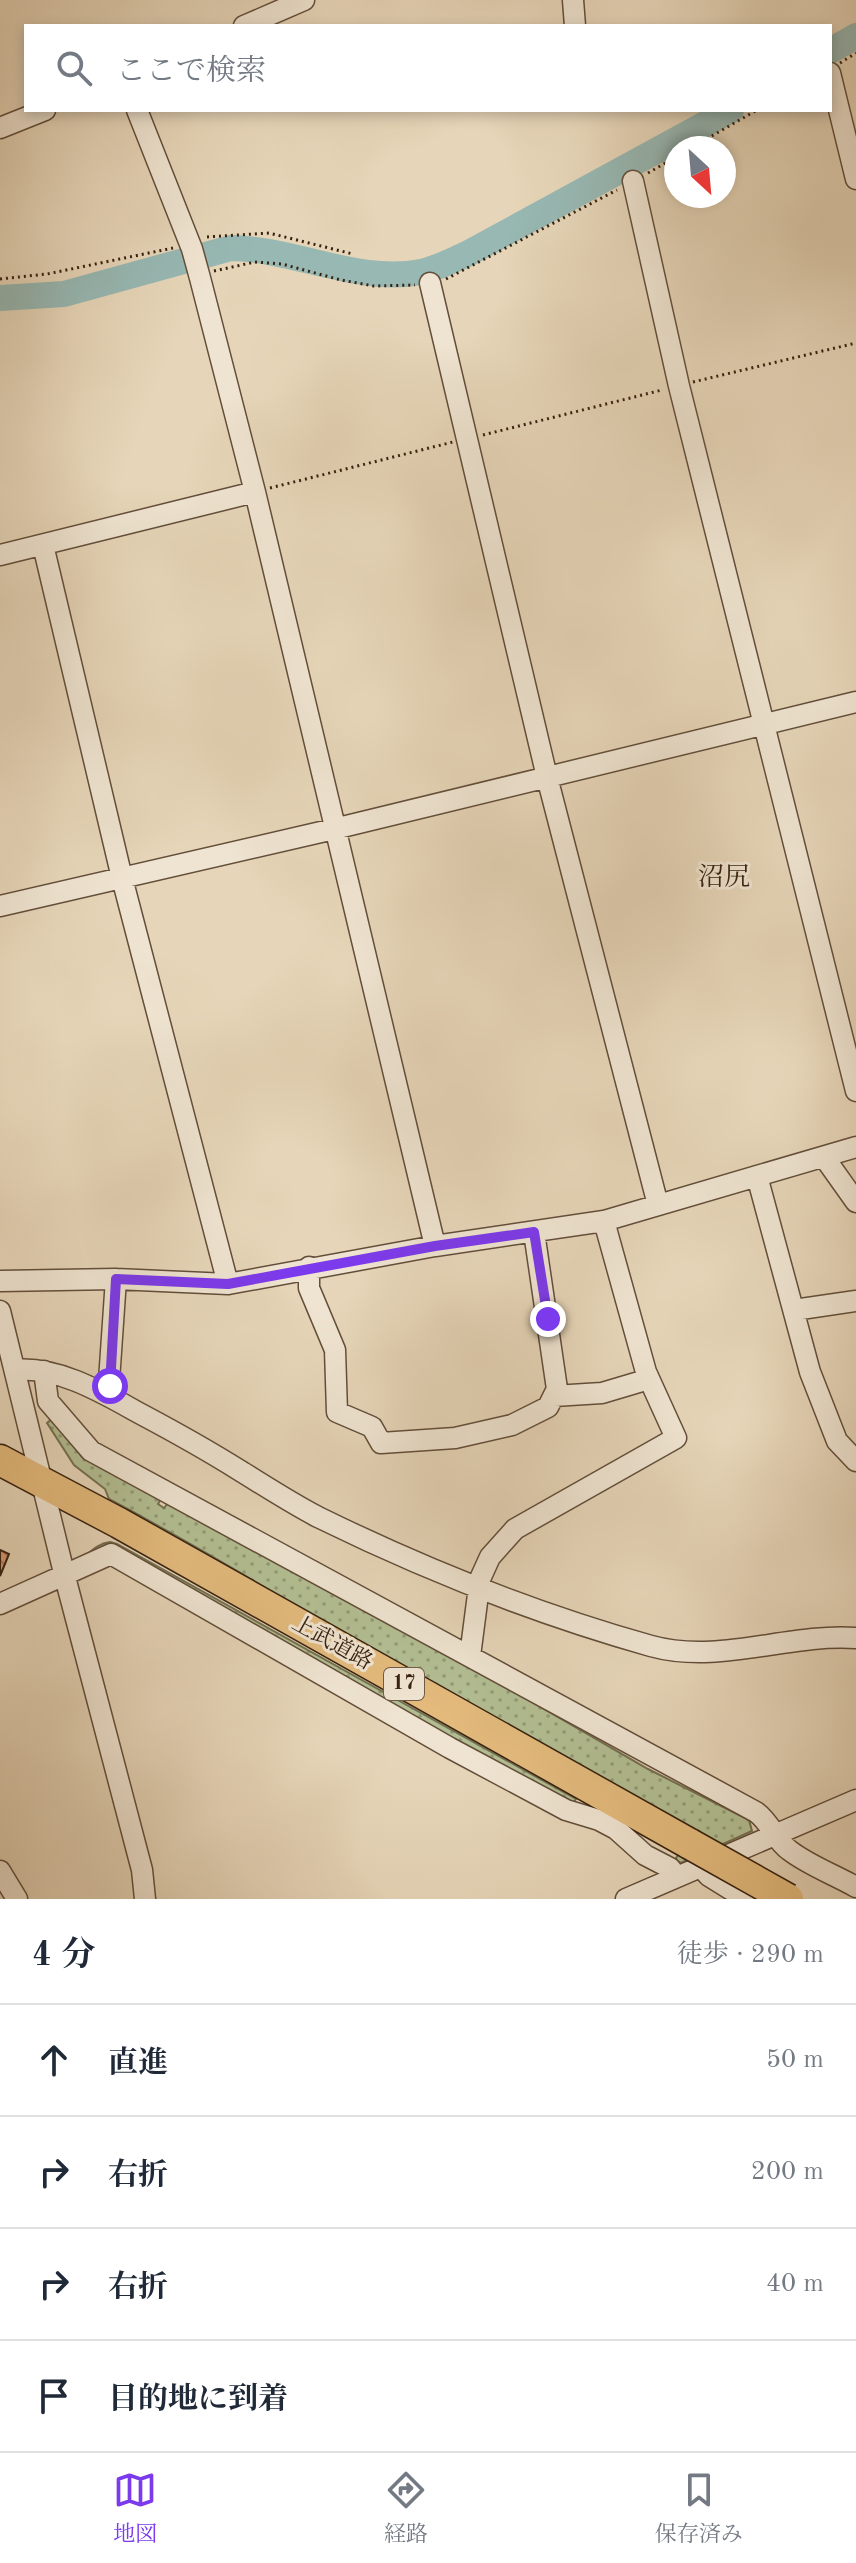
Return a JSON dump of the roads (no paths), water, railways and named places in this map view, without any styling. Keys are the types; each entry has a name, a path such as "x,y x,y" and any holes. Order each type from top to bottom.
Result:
{"highway":[{"name":"上武道路","path":"0,1460 694,1855 788,1899"}],"street":[{"path":"249,24 304,0"},
{"path":"573,0 575,24"},
{"path":"832,81 856,179"},
{"path":"0,128 40,112"},
{"path":"138,112 199,274 255,492 435,1246"},
{"path":"633,181 679,386 856,1091"},
{"path":"430,283 547,777 658,1205"},
{"path":"0,555 255,492"},
{"path":"43,545 122,878 228,1284"},
{"path":"0,906 334,829 856,702"},
{"path":"0,1281 116,1279 228,1284 309,1267 604,1221 856,1147"},
{"path":"824,1157 856,1202"},
{"path":"757,1176 827,1420 837,1441 856,1461"},
{"path":"470,1656 478,1589 490,1557 515,1529 676,1438 649,1379 604,1221"},
{"path":"309,1267 309,1288 335,1350 337,1412 372,1427 381,1443 455,1438 512,1425 548,1407 557,1389 534,1232"},
{"path":"108,1395 116,1279"},
{"path":"794,1310 856,1301"},
{"path":"2,1324 142,1870 145,1899"},
{"path":"15,1370 28,1368 44,1371 108,1395 316,1516 478,1589 653,1646 676,1651 726,1653 763,1645 856,1638"},
{"path":"44,1371 48,1401 91,1451 756,1812 789,1851 856,1887"},
{"path":"554,1396 602,1393 649,1379"},
{"path":"0,1604 111,1554 450,1748 566,1810 616,1829 645,1855 670,1868 676,1876"},
{"path":"626,1899 676,1876 694,1855 775,1834 856,1800"},
{"path":"694,1855 709,1876 746,1899"}],"waterway":[{"path":"832,50 856,36"},
{"path":"0,298 64,294 231,248 374,273 427,271 467,254 727,112"}],"district":[{"name":"沼尻","path":"724,878"}]}
